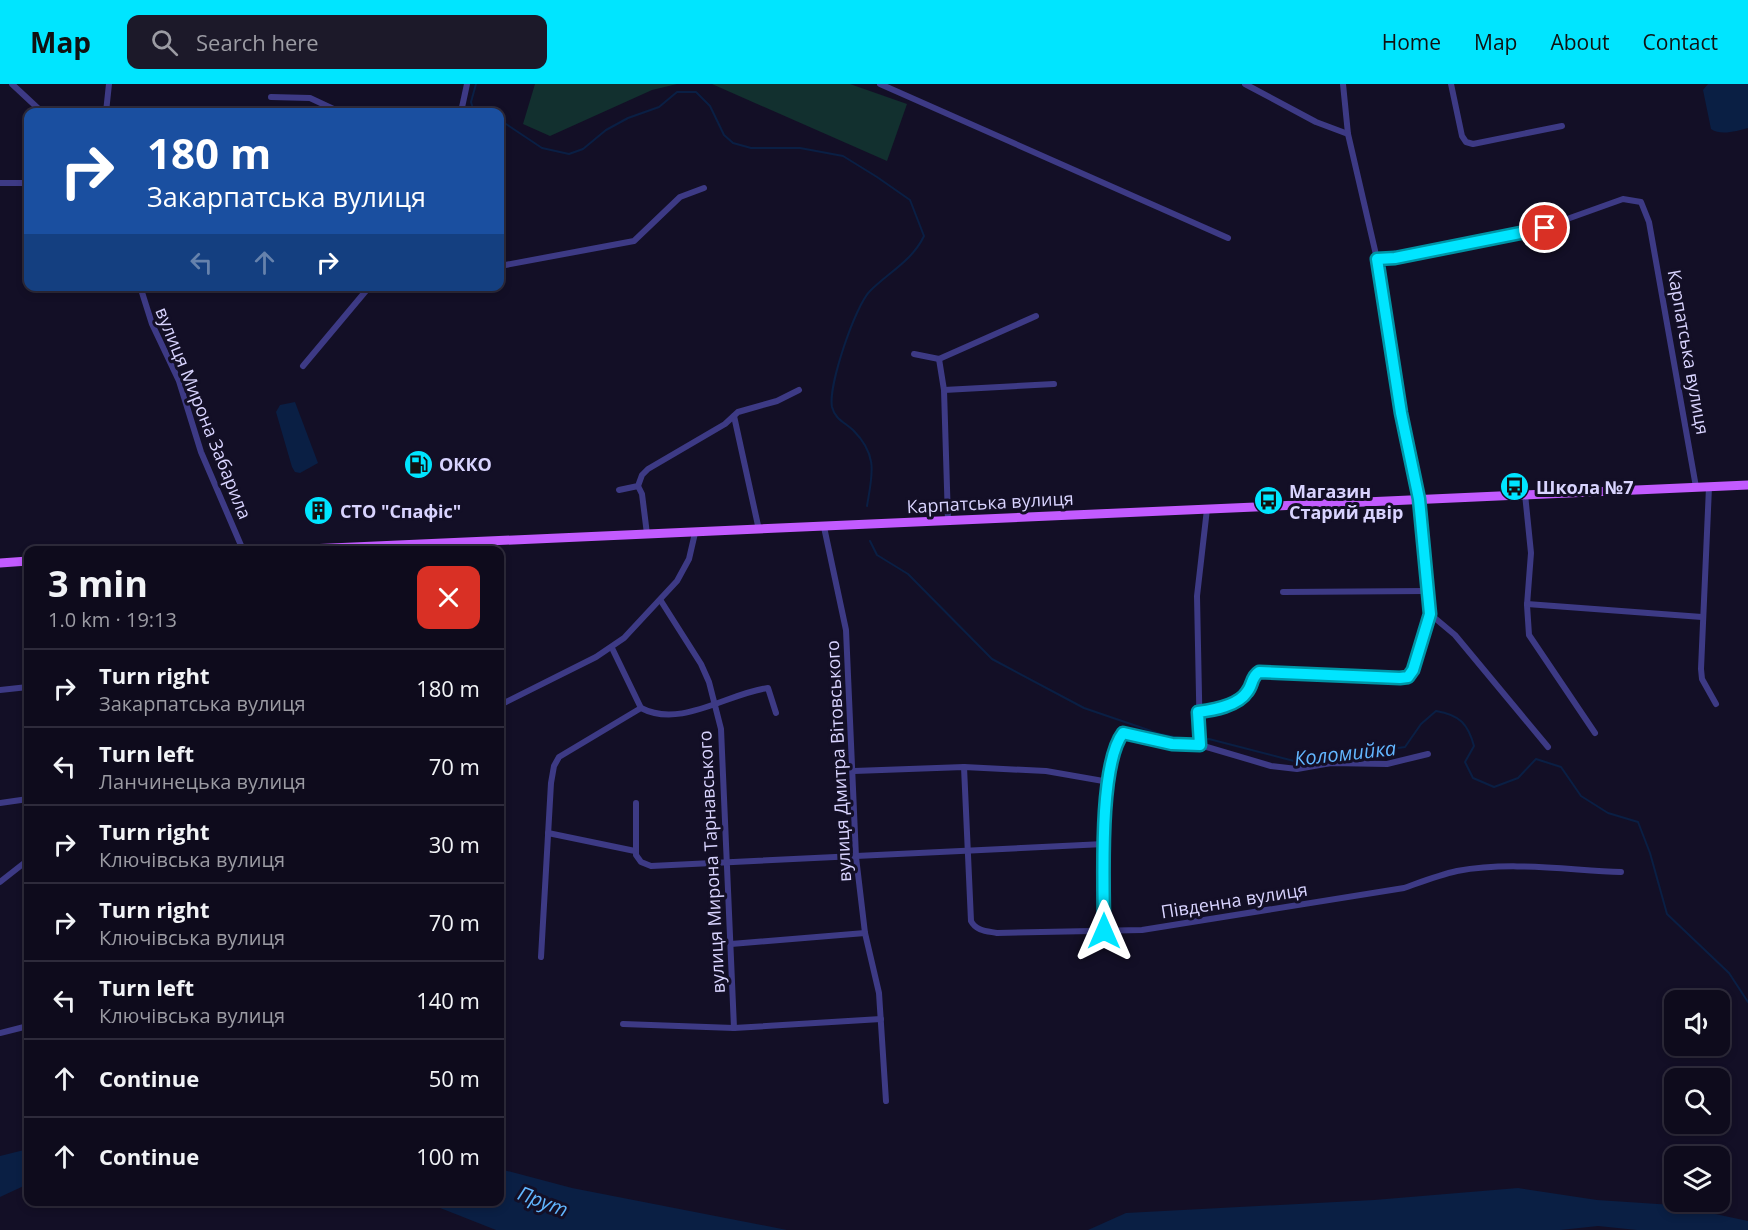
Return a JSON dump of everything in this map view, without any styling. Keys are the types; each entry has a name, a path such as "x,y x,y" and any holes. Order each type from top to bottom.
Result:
{"main road":[{"name":"Карпатська вулиця","path":"401,546 1748,485"},
{"path":"0,563 24,561"}],"street":[{"path":"12,84 38,108"},
{"path":"106,108 109,84"},
{"path":"462,108 467,84"},
{"path":"880,84 1228,238"},
{"path":"1245,84 1316,122 1348,134"},
{"path":"1198,712 1236,702 1247,693 1254,675 1259,672 1406,678 1413,670 1430,614 1419,499 1401,413 1377,259 1348,134 1342,84"},
{"path":"1451,84 1462,136 1466,142 1473,144 1562,126"},
{"path":"271,97 310,98 331,108"},
{"path":"0,183 24,183"},
{"path":"504,265 634,241 680,197 704,188"},
{"name":"Карпатська вулиця","path":"1377,259 1395,258 1424,250 1528,233 1627,199 1641,202 1649,222 1655,253 1696,487"},
{"name":"вулиця Мирона Забарила","path":"142,291 152,324 179,381 201,452 241,546"},
{"path":"303,366 366,291"},
{"path":"914,354 939,359 1036,316"},
{"path":"939,359 944,390 948,520"},
{"path":"944,390 1054,384"},
{"path":"647,534 642,494 638,486 642,475 648,469 697,442 744,409 777,401 799,390"},
{"path":"734,416 759,530"},
{"path":"619,490 638,486"},
{"path":"1709,487 1701,669 1702,679 1716,704"},
{"path":"1525,494 1531,553 1527,604 1531,639 1594,733"},
{"path":"1200,741 1197,596 1207,509"},
{"name":"вулиця Дмитра Вітовського","path":"824,527 846,630 856,857 865,933 879,993 886,1101"},
{"path":"504,703 612,648 661,601 685,568 695,533"},
{"path":"1283,592 1426,591"},
{"name":"вулиця Мирона Тарнавського","path":"661,601 701,664 715,705 723,744 734,1028"},
{"path":"1527,604 1702,617"},
{"path":"1430,614 1455,635 1548,747"},
{"path":"612,648 641,708 652,713 671,713 715,705 757,689 768,688 776,713"},
{"path":"0,690 24,687"},
{"path":"541,957 552,774 556,761 570,749 641,708"},
{"path":"1104,931 1104,844 1109,782 1118,742 1123,733 1172,744 1200,741 1270,766 1297,769 1331,763 1387,764 1428,754"},
{"path":"854,771 964,767 1053,771 1109,782"},
{"name":"Південна вулиця","path":"964,767 971,921 974,927 997,933 1142,930 1404,888 1460,871 1521,866 1621,872"},
{"path":"0,802 24,799"},
{"path":"636,803 635,850 639,861 651,866 1104,844"},
{"path":"548,833 635,850"},
{"path":"0,882 24,863"},
{"path":"731,944 865,933"},
{"path":"623,1024 734,1028 881,1019"},
{"path":"0,1033 24,1027"}],"green space":[{"path":"535,84 677,84 652,90 550,136 523,124"},
{"path":"712,84 850,84 907,104 887,161"}],"water":[{"path":"1708,84 1748,84 1748,128 1724,133 1711,129 1703,90"},
{"path":"295,402 318,463 300,473 295,472 292,467 276,412 280,405"},
{"path":"24,1150 24,1186 0,1197 0,1156"},
{"name":"Прут","path":"504,1170 572,1188 787,1230 496,1230 435,1206 504,1206"},
{"path":"1518,1188 1597,1200 1664,1204 1664,1212 1706,1212 1748,1221 1748,1230 1637,1230 1598,1226 1560,1230 1088,1230 1126,1213 1374,1200"}],"waterway":[{"name":"Коломийка","path":"473,108 471,102 476,84"},
{"name":"Коломийка","path":"504,123 542,148 569,154 583,149 606,130 628,118 659,107 677,92 696,92 710,106 724,135 733,143 751,148 800,148 843,156 910,200 924,236 907,259 864,299 850,329 834,382 832,407 835,415 861,439 870,457 872,475 867,506"},
{"name":"Коломийка","path":"870,541 877,555 908,574 992,659 1084,708 1160,734 1189,740 1209,739 1301,761 1356,751 1405,747 1421,724 1436,711 1451,715 1466,726 1474,746 1465,762 1473,778 1494,787 1518,778 1536,759 1561,767 1581,796 1608,813 1638,822 1650,853 1667,914 1729,973 1748,1002"}],"place":[{"name":"ОККО","path":"418,464"},
{"name":"Школа №7","path":"1515,487"},
{"name":"Магазин Старий двір","path":"1268,501"},
{"name":"СТО \"Спафіс\"","path":"319,511"}],"route":[{"path":"1104,931 1104,844 1109,782 1118,742 1123,733 1166,744 1200,745 1198,712 1236,702 1250,689 1257,672 1400,678 1412,674 1430,614 1419,499 1408,455 1377,259 1395,258 1424,250 1528,233 1545,228"}]}
